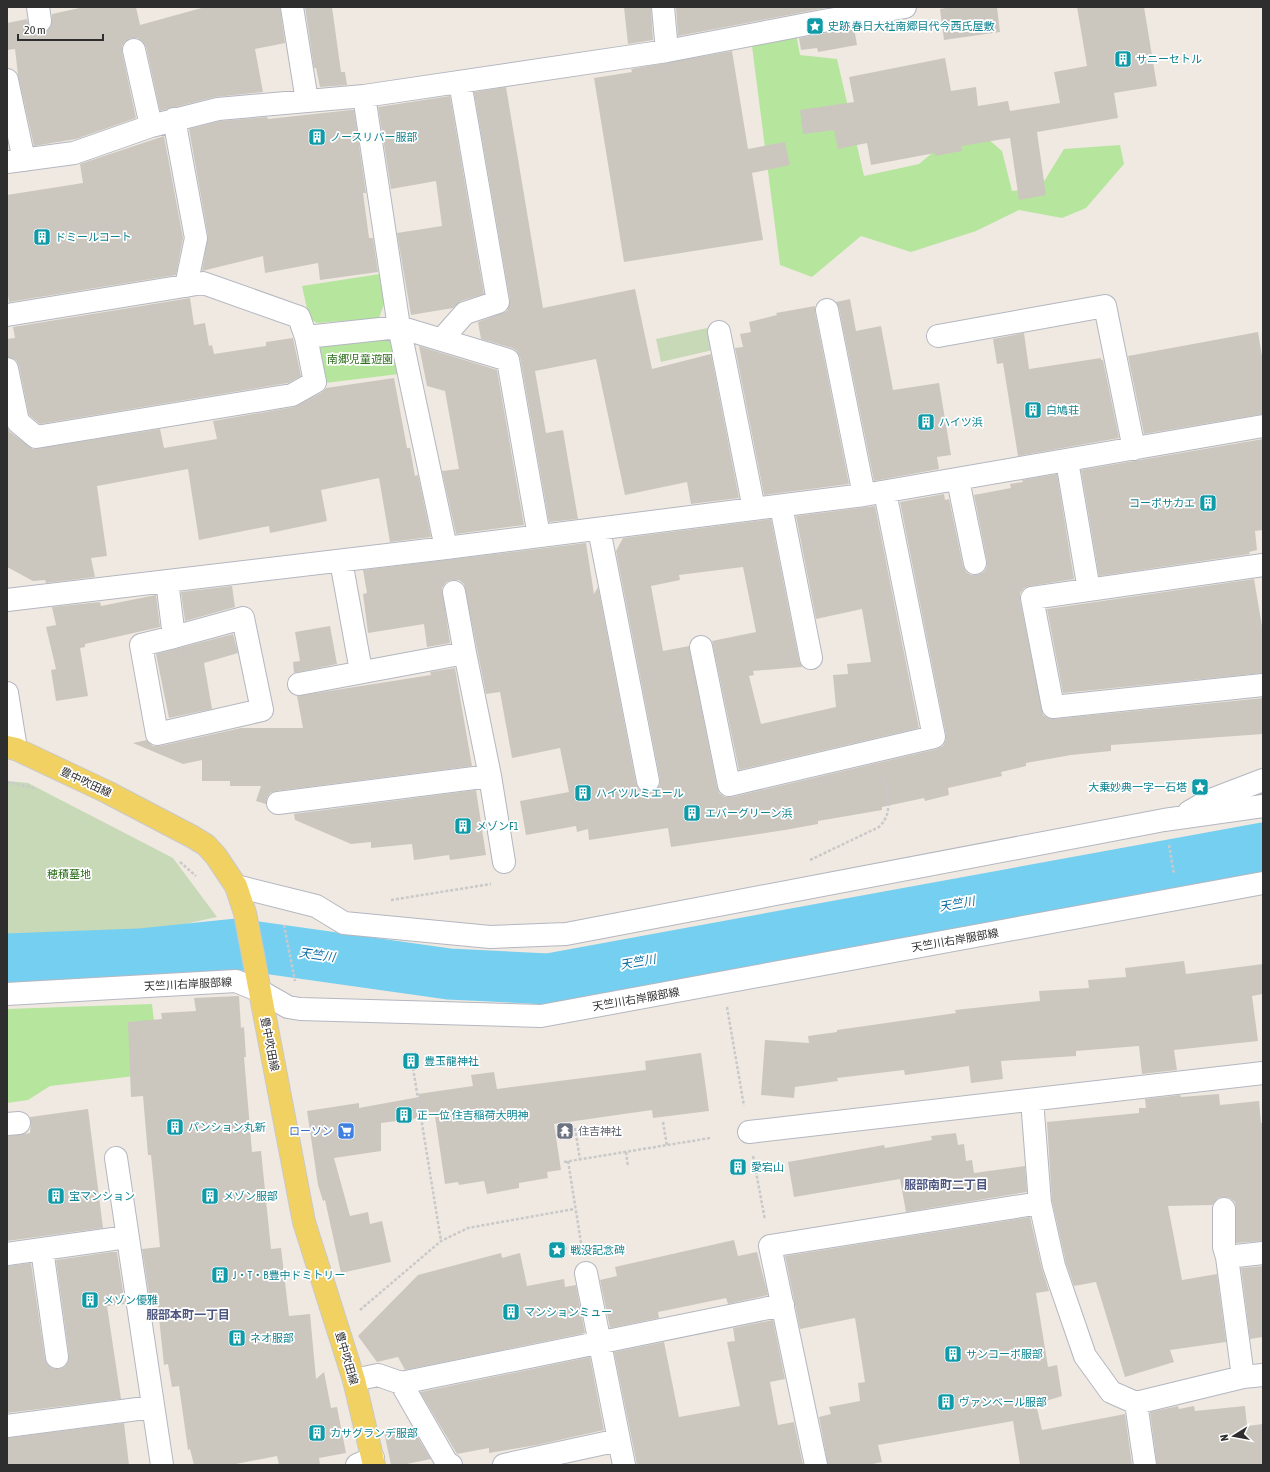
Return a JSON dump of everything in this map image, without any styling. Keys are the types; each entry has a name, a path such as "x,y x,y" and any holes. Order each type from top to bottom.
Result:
{"main road":[{"name":"豊中吹田線","path":"12,748 107,792 206,844 236,886 244,913 258,981 304,1222 354,1380 368,1463"}],"street":[{"path":"292,7 307,101"},
{"path":"663,7 667,52"},
{"path":"7,80 16,161 74,153 151,126 218,109 364,96 667,52 821,14 905,7"},
{"path":"134,50 151,126"},
{"path":"442,339 466,313 498,302 460,82"},
{"path":"364,96 399,327 446,548"},
{"path":"174,119 196,238 186,286"},
{"path":"7,315 203,283 299,317 306,337 315,382 292,395 36,437 18,422 7,369"},
{"path":"938,336 1105,306 1134,449"},
{"path":"827,310 864,495"},
{"path":"306,337 399,327 508,360 539,536"},
{"path":"719,332 754,509"},
{"path":"7,600 341,561 864,495 958,480 1263,426"},
{"path":"1067,461 1089,590"},
{"path":"958,480 975,563"},
{"path":"701,647 729,785 934,737 885,492"},
{"path":"781,506 811,658"},
{"path":"598,529 648,781"},
{"path":"341,561 361,672"},
{"path":"1263,565 1032,598 1053,707 1263,685"},
{"path":"167,581 174,637"},
{"path":"454,592 490,776 504,862"},
{"path":"243,618 262,710 157,734 141,645 174,637 243,618"},
{"path":"299,684 465,653"},
{"path":"7,693 12,748"},
{"path":"278,803 490,776"},
{"path":"1181,817 1208,801 1263,780"},
{"path":"236,886 316,906 344,923 490,937 566,934 1181,817 1263,806"},
{"name":"天竺川右岸服部線","path":"7,994 258,981 288,1007 300,1009 541,1016 1263,883"},
{"path":"749,1132 1263,1073"},
{"path":"1032,1100 1040,1203 1054,1266 1085,1356 1111,1392 1136,1403 1253,1376 1224,1247 1224,1209"},
{"path":"116,1158 162,1465"},
{"path":"816,1465 770,1246 1040,1203"},
{"path":"7,1254 127,1238"},
{"path":"42,1249 57,1357"},
{"path":"1227,1257 1263,1254"},
{"path":"586,1273 624,1465"},
{"path":"354,1380 378,1375 401,1383 783,1304"},
{"path":"401,1383 447,1463 451,1465"},
{"path":"1136,1403 1145,1465"},
{"path":"7,1426 153,1407"},
{"path":"504,1465 619,1440"}],"path":[{"path":"807,861 879,827 887,819 889,808 878,750"},
{"path":"1168,842 1175,877"},
{"path":"388,900 490,884 501,880 504,873 504,862"},
{"path":"283,918 295,980"},
{"path":"726,1002 770,1246"},
{"path":"413,1068 440,1241"},
{"path":"411,1113 420,1112"},
{"path":"663,1122 667,1146"},
{"path":"574,1128 580,1160"},
{"path":"564,1162 710,1138"},
{"path":"626,1152 628,1167"},
{"path":"568,1161 574,1209 586,1273"},
{"path":"337,1324 358,1312 440,1241 468,1228 574,1209"},
{"path":"564,1249 581,1245"}],"green space":[{"path":"796,34 800,55 837,59 864,176 919,164 942,145 981,133 1002,151 1012,191 1040,188 1064,149 1120,145 1124,164 1086,208 1062,218 1019,210 976,231 911,252 861,236 812,277 780,265 752,46"},
{"path":"380,274 385,301 379,318 317,323 309,318 302,286"},
{"path":"712,327 717,349 661,362 656,339"},
{"name":"南郷児童遊園","path":"391,339 399,374 325,383 317,345"},
{"name":"穂積墓地","path":"7,781 28,783 173,858 217,917 134,935 7,938"},
{"path":"152,1004 160,1073 50,1086 28,1100 7,1103 7,1009"}],"building":[{"path":"84,7 136,7 140,25 205,7 280,7 285,43 255,49 263,92 215,97 160,111 146,47 138,38 131,38 122,46 122,52 136,118 76,139 34,146 18,75 15,49 7,50 7,23 27,19 30,29 36,33 42,33 47,31 51,26 52,14"},
{"path":"305,7 332,7 341,72 345,72 347,85 320,87 316,68 314,68"},
{"path":"624,7 651,7 653,40 628,44"},
{"path":"831,7 678,36 676,8"},
{"path":"952,7 997,7 1000,32 944,40 940,9"},
{"path":"1077,7 1144,7 1157,86 1114,93 1118,118 1037,132 1046,195 1019,200 1010,138 961,146 962,151 935,156 935,153 871,165 867,143 838,149 834,130 803,134 800,110 854,102 849,77 945,58 951,91 976,87 978,106 1008,101 1010,111 1060,103 1054,72 1087,66"},
{"path":"854,28 857,45 818,52 817,48 801,50 799,38"},
{"path":"732,51 748,149 785,142 790,165 752,173 763,240 624,262 594,78 632,72 631,69"},
{"path":"506,87 543,308 635,289 652,369 711,354 739,498 691,504 687,482 625,495 596,359 535,371 546,433 563,430 578,519 549,522 520,357 517,351 512,348 481,339 478,322 507,311 510,300 474,92"},
{"path":"450,96 484,294 461,301 453,308 411,315 397,233 442,226 436,181 391,189 378,107"},
{"path":"354,110 366,193 363,193 369,238 373,238 378,272 320,280 318,263 265,273 263,256 202,271 208,236 189,129 220,121 267,117 268,119"},
{"path":"164,136 183,238 176,275 9,302 7,288 7,195 83,183 80,164"},
{"path":"190,298 194,325 205,323 209,346 212,345 214,354 266,346 266,342 293,338 301,376 288,383 40,424 29,415 19,366 16,360 7,357 7,339 15,338 13,327"},
{"path":"850,299 856,331 881,326 893,390 939,383 951,455 937,457 939,469 874,481 839,308 836,302"},
{"path":"815,306 849,484 764,495 735,348 743,347 740,334 751,332 749,322 777,315 776,313"},
{"path":"1258,332 1263,362 1263,414 1144,434 1128,356"},
{"path":"1024,333 1029,369 1101,358 1101,360 1103,360 1119,438 1018,456 1003,363 997,364 993,339"},
{"path":"419,346 497,370 524,525 456,534 442,471 459,469 445,391 427,386"},
{"path":"394,378 407,448 410,448 415,476 418,475 431,537 390,542 379,478 321,490 327,521 270,533 269,526 199,540 188,469 97,486 107,556 91,558 95,577 46,583 45,580 33,581 7,567 7,427 10,432 33,449 160,429 164,448 217,439 213,421 294,407 321,393 326,388"},
{"path":"1263,439 1263,530 1255,531 1257,550 1249,552 1250,554 1099,576 1081,470"},
{"path":"1057,474 1074,579 1030,586 1024,588 1020,593 1020,600 1043,715 1054,719 1263,698 1263,734 1111,745 1111,751 1071,755 1026,763 1026,766 1001,772 1002,776 948,788 949,795 925,801 924,798 882,807 882,810 818,821 818,824 785,830 671,847 668,828 589,840 588,829 577,832 576,826 526,835 520,801 569,792 560,748 512,758 500,692 486,694 464,584 459,580 452,580 446,582 442,588 450,643 427,647 424,624 368,633 363,594 367,593 363,570 586,543 594,594 598,587 636,783 638,789 644,793 651,793 660,785 660,779 616,551 623,538 771,519 799,660 802,667 753,671 754,675 749,676 761,724 836,707 833,675 848,674 847,664 871,662 862,609 816,619 796,516 875,506 919,728 739,770 712,641 756,632 743,567 679,575 680,580 651,586 663,651 689,646 717,787 719,793 725,797 732,797 937,749 943,746 946,740 946,735 900,502 944,494 945,500 949,499 963,566 966,572 971,575 977,575 984,572 987,567 987,561 974,495 1011,488 1010,484 1023,482 1022,480"},
{"path":"1254,579 1263,632 1263,673 1063,693 1047,609"},
{"path":"232,586 235,607 185,621 181,592"},
{"path":"156,595 160,627 85,644 85,647 80,648 88,696 56,701 51,670 56,669 46,627 56,625 52,607 100,602 101,606"},
{"path":"330,626 337,664 294,673 293,662 300,661 295,632"},
{"path":"233,634 238,653 204,663 212,709 169,718 156,654"},
{"path":"455,668 472,766 276,791 270,793 266,804 256,801 261,786 230,786 230,781 202,781 202,760 183,764 133,743 147,740 153,746 160,746 241,728 303,728 297,696 431,675 430,672"},
{"path":"476,790 486,855 450,860 449,855 414,860 412,844 371,848 371,842 351,844 295,820 293,814"},
{"path":"1184,961 1186,974 1263,964 1263,994 1252,996 1258,1041 1174,1050 1177,1070 1142,1074 1139,1046 1076,1051 1076,1056 1001,1061 1003,1079 971,1083 969,1066 905,1075 904,1070 837,1078 838,1081 795,1087 794,1098 761,1095 765,1040 809,1043 808,1036 837,1032 837,1030 956,1013 955,1010 1040,1001 1039,991 1089,988 1088,980 1126,977 1125,968"},
{"path":"239,996 241,1028 244,1027 246,1057 244,1057 252,1152 261,1151 271,1249 281,1248 289,1316 310,1314 316,1379 324,1372 331,1408 337,1407 346,1453 319,1458 320,1465 279,1465 277,1456 231,1465 194,1465 190,1449 188,1450 179,1386 172,1387 168,1364 164,1365 157,1299 150,1300 142,1249 160,1247 151,1155 148,1155 143,1096 131,1097 128,1022 162,1019 161,1013 196,1011 194,998"},
{"path":"701,1053 709,1111 653,1118 652,1110 554,1124 561,1170 547,1172 548,1178 519,1183 519,1188 487,1194 484,1181 459,1185 458,1182 445,1184 435,1116 381,1123 381,1151 334,1158 350,1216 368,1212 370,1224 382,1221 391,1262 341,1273 325,1200 323,1201 318,1185 307,1111 359,1103 359,1108 419,1097 418,1094 473,1086 471,1075 494,1072 497,1089 646,1070 645,1061"},
{"path":"1219,1094 1220,1105 1259,1101 1261,1123 1263,1123 1263,1241 1236,1243 1236,1209 1235,1202 1230,1198 1218,1198 1212,1205 1168,1206 1182,1280 1217,1274 1226,1342 1170,1350 1174,1362 1125,1377 1096,1282 1074,1286 1066,1263 1052,1201 1047,1122 1139,1113 1139,1108 1146,1108 1145,1099 1180,1095 1181,1097"},
{"path":"88,1109 103,1228 7,1241 7,1136 30,1133 30,1117"},
{"path":"956,1133 958,1145 964,1144 966,1161 972,1160 974,1173 1025,1166 1027,1192 906,1212 900,1179 794,1197 788,1162 884,1145 885,1148 932,1140 931,1136"},
{"path":"1030,1217 1042,1269 1049,1291 1036,1293 1048,1367 1057,1365 1062,1396 1036,1404 1042,1430 1125,1414 1132,1465 1020,1465 1013,1421 878,1445 882,1462 868,1465 828,1465 819,1417 831,1414 829,1407 860,1401 858,1383 865,1382 855,1318 800,1329 785,1256"},
{"path":"734,1240 738,1256 757,1252 768,1295 728,1304 726,1298 658,1312 659,1318 610,1328 600,1280 617,1276 615,1267"},
{"path":"117,1252 125,1304 107,1306 121,1399 7,1413 7,1266 31,1263 45,1359 47,1364 52,1368 59,1369 64,1367 68,1362 69,1355 56,1260"},
{"path":"501,1253 502,1258 520,1253 527,1286 564,1279 565,1287 576,1285 585,1333 405,1370 398,1357 377,1362 358,1336 418,1275"},
{"path":"1263,1266 1263,1337 1250,1339 1241,1268"},
{"path":"773,1320 785,1379 770,1382 778,1425 794,1422 803,1465 637,1465 614,1352 664,1342 679,1417 740,1406 727,1342 735,1341 733,1328"},
{"path":"590,1357 604,1430 537,1445 489,1453 489,1448 457,1454 420,1392"},
{"path":"1178,1406 1179,1409 1194,1406 1195,1411 1245,1406 1247,1426 1263,1424 1263,1465 1157,1465 1150,1412"},
{"path":"124,1423 129,1465 7,1465 7,1438"},
{"path":"411,1426 431,1459 402,1465 391,1465 384,1432"}],"waterway":[{"name":"天竺川","path":"7,959 139,954 236,944 449,974 548,979 1263,848"}],"place":[{"name":"史跡 春日大社南郷目代今西氏屋敷","path":"815,26"},
{"name":"サニーセトル","path":"1123,59"},
{"name":"ノースリバー服部","path":"317,137"},
{"name":"ドミールコート","path":"42,237"},
{"name":"白鳩荘","path":"1033,410"},
{"name":"ハイツ浜","path":"926,422"},
{"name":"コーポサカエ","path":"1208,503"},
{"name":"大乗妙典一字一石塔","path":"1200,787"},
{"name":"ハイツルミエール","path":"583,793"},
{"name":"エバーグリーン浜","path":"692,813"},
{"name":"メゾンF1","path":"463,826"},
{"name":"豊玉龍神社","path":"411,1061"},
{"name":"正一位 住吉稲荷大明神","path":"404,1115"},
{"name":"パンション丸新","path":"175,1127"},
{"name":"ローソン","path":"346,1131"},
{"name":"住吉神社","path":"565,1131"},
{"name":"愛宕山","path":"738,1167"},
{"name":"宝マンション","path":"56,1196"},
{"name":"メゾン服部","path":"210,1196"},
{"name":"戦没記念碑","path":"557,1250"},
{"name":"J・T・B豊中ドミトリー","path":"220,1275"},
{"name":"メゾン優雅","path":"90,1300"},
{"name":"マンションミュー","path":"511,1312"},
{"name":"ネオ服部","path":"237,1338"},
{"name":"サンコーポ服部","path":"953,1354"},
{"name":"ヴァンベール服部","path":"946,1402"},
{"name":"カサグランデ服部","path":"317,1433"}],"district":[{"name":"服部南町二丁目","path":"946,1185"},
{"name":"服部本町一丁目","path":"188,1315"}]}
